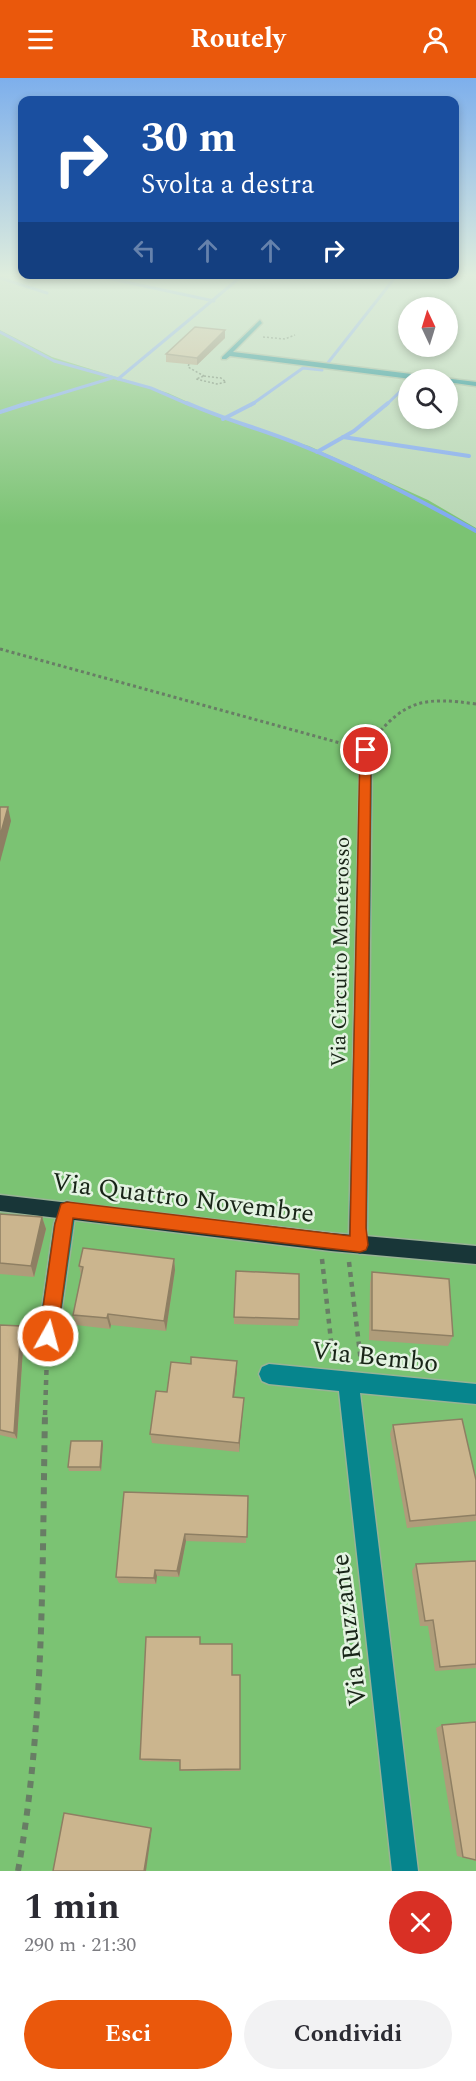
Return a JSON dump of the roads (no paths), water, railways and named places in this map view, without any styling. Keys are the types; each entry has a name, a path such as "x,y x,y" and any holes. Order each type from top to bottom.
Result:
{"main road":[{"name":"Via Quattro Novembre","path":"0,1203 67,1209 355,1251 476,1255"}],"street":[{"path":"251,359 398,375"},
{"path":"458,382 476,384"},
{"name":"Via Circuito Monterosso","path":"355,1251 358,1228 366,750"},
{"path":"48,1336 67,1209"},
{"name":"Via Bembo","path":"269,1374 476,1394"},
{"name":"Via Ruzzante","path":"349,1382 405,1871"}],"waterway":[{"path":"50,359 118,379"},
{"path":"118,379 142,359"},
{"path":"327,364 331,359"},
{"path":"253,403 303,368 322,370"},
{"path":"23,405 112,378"},
{"path":"118,379 151,388 190,405"},
{"path":"386,405 398,394"},
{"path":"0,412 28,403"},
{"path":"187,403 225,418"},
{"path":"225,418 253,403"},
{"path":"343,437 388,403"},
{"path":"225,418 289,440 347,465 476,531"},
{"path":"317,452 343,437"},
{"path":"343,437 469,456"}]}
